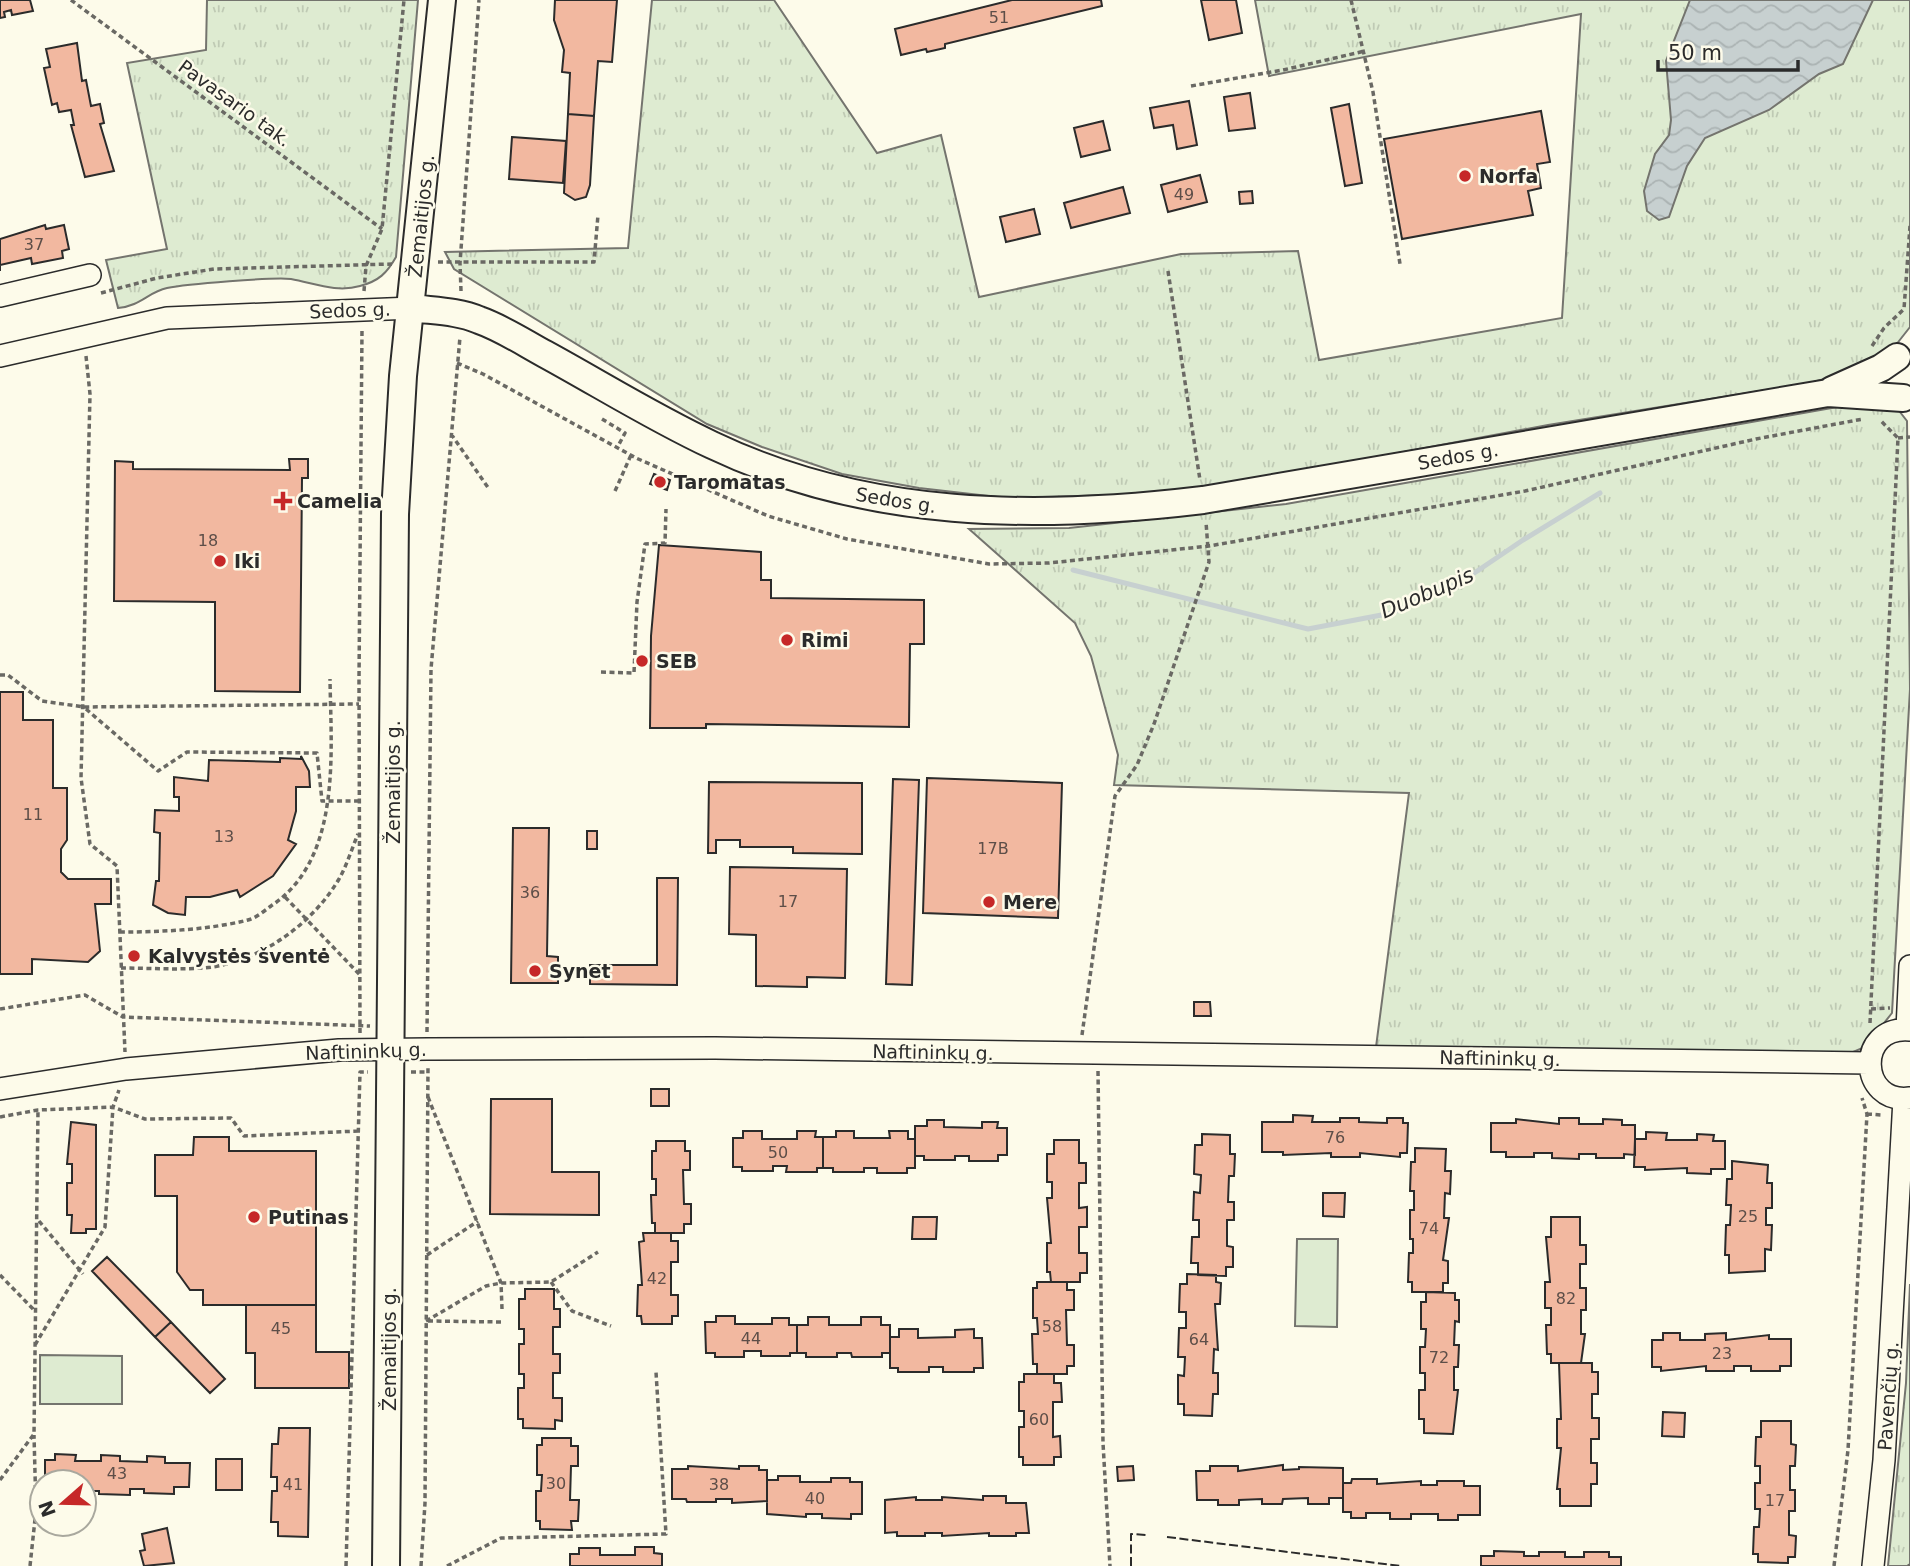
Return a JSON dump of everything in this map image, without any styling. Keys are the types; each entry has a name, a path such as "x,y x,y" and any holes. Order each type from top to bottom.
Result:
{"main road":[{"name":"Žemaitijos g.","path":"386,1566 395,514 403,376 417,262 442,0"},
{"name":"Sedos g.","path":"412,308 462,314 518,339 712,446 823,487 877,500 932,508 1006,512 1125,509 1203,500 1828,393 1868,374 1904,349"},
{"path":"1904,349 1895,378 1908,403"},
{"name":"Sedos g.","path":"1828,393 1908,403"}],"street":[{"path":"0,296 92,285"},
{"name":"Sedos g.","path":"0,356 167,318 412,308"},
{"path":"1907,1098 1883,1092 1863,1063 1877,1042 1896,1030 1909,1029 1910,966"},
{"name":"Naftininkų g.","path":"0,1089 125,1069 360,1050 391,1051 428,1039 715,1048 1096,1045 1863,1063"},
{"name":"Pavenčių g.","path":"1872,1566 1885,1448 1907,1098"}],"path":[{"name":"Pavasario tak.","path":"71,0 382,229"},
{"path":"345,1566 360,1072 362,309 366,266 382,229 404,0"},
{"path":"421,1566 425,1503 431,669 462,314 460,263 479,0"},
{"path":"1351,0 1365,51 1400,264"},
{"path":"1191,86 1283,70 1365,51"},
{"path":"92,285 214,269 366,266 417,262 594,262 598,215"},
{"path":"1868,374 1868,358 1874,342 1904,309 1910,226"},
{"path":"1082,1037 1115,796 1137,765 1150,734 1209,562 1203,500 1168,271"},
{"path":"1904,309 1910,308"},
{"path":"35,1345 81,1272 105,1227 113,1107 125,1069 117,866 90,844 81,778 90,394 84,337"},
{"path":"602,419 625,433 617,448"},
{"path":"450,432 489,489"},
{"path":"1870,1029 1898,438 1910,437"},
{"path":"615,491 631,455"},
{"path":"601,672 634,673 637,602 645,544 665,543 666,509"},
{"path":"0,675 8,675 42,701 84,707 359,704"},
{"path":"120,932 153,932 250,919 285,897 310,861 329,801 330,679"},
{"path":"84,707 158,771 187,752 317,752 322,801 359,801"},
{"path":"121,968 205,968 254,954 286,937 305,920 339,879 359,831"},
{"path":"285,897 360,975"},
{"path":"0,1009 85,995 123,1017 360,1025 391,1051 428,1072"},
{"path":"360,1072 391,1051 428,1039 440,1030"},
{"path":"1074,1037 1082,1037 1096,1045 1103,1443 1110,1566"},
{"path":"1834,1566 1848,1450 1867,1114 1856,1081 1863,1063"},
{"path":"428,1095 502,1283 502,1309"},
{"path":"0,1117 38,1110 113,1107 145,1119 231,1118 244,1136 359,1131"},
{"path":"35,1468 34,1310 38,1110"},
{"path":"37,1220 81,1272"},
{"path":"427,1255 478,1222"},
{"path":"426,1321 486,1286 551,1282 597,1252"},
{"path":"0,1275 34,1310"},
{"path":"551,1282 572,1311 591,1321 611,1326"},
{"path":"426,1321 502,1322"},
{"path":"447,1566 501,1538 666,1534 656,1372"},
{"path":"0,1480 34,1434"},
{"path":"30,1566 33,1538"}],"green space":[{"path":"207,0 418,0 396,257 386,272 372,282 351,288 325,287 291,279 192,285 160,290 133,305 118,308 106,260 167,249 127,63 206,50"},
{"path":"652,0 774,0 877,153 941,135 979,297 1181,254 1298,251 1319,360 1562,318 1581,14 1269,76 1255,0 1910,0 1910,327 1888,355 1856,370 1810,383 1548,425 1243,482 1151,494 1006,498 919,488 842,474 762,447 707,424 454,269 445,252 628,248"},
{"path":"1860,403 1896,407 1907,421 1910,689 1892,1013 1865,1047 1846,1055 1376,1047 1409,793 1114,785 1118,755 1091,656 1075,623 969,529 1069,528 1286,504"},
{"path":"1297,1239 1338,1239 1337,1327 1295,1326"},
{"path":"1910,1284 1910,1566 1888,1566 1906,1383"},
{"path":"40,1355 122,1356 122,1404 40,1404"}],"water":[{"path":"1690,0 1873,0 1843,64 1819,74 1769,110 1705,138 1687,166 1669,217 1659,220 1647,211 1644,191 1655,154 1669,135 1671,120 1666,61"}],"building":[{"path":"0,0 30,0 33,11 12,15 11,10 4,12 5,17 0,18"},
{"path":"555,0 617,0 612,62 598,61 594,116 568,114 570,73 562,72 564,50 554,20"},
{"path":"1012,0 1101,0 1102,6 945,44 945,48 901,55 895,29"},
{"path":"1201,0 1236,0 1242,33 1209,40"},
{"path":"77,43 82,81 86,80 91,106 100,104 104,123 100,124 114,171 85,177 71,125 74,125 71,110 59,112 57,103 52,105 44,68 50,67 46,49"},
{"path":"1250,93 1255,128 1229,131 1224,97"},
{"path":"1189,101 1197,145 1177,149 1173,125 1154,128 1150,108"},
{"path":"1349,104 1362,183 1345,186 1331,108"},
{"name":"Norfa","path":"1541,111 1550,162 1537,164 1541,188 1528,191 1533,215 1402,239 1384,139"},
{"path":"568,114 594,116 590,185 586,197 575,200 564,193"},
{"path":"1103,121 1110,150 1081,157 1074,128"},
{"path":"512,137 566,141 563,183 509,179"},
{"path":"1200,175 1207,202 1168,212 1161,185"},
{"path":"1123,187 1130,213 1071,228 1064,203"},
{"path":"1252,191 1253,203 1240,204 1239,192"},
{"path":"1034,209 1040,234 1006,242 1000,217"},
{"path":"45,225 46,229 64,225 69,249 62,251 63,258 32,264 31,258 0,265 0,239"},
{"path":"289,459 308,459 308,478 302,478 300,692 215,691 215,602 114,601 115,461 133,462 133,469 290,470"},
{"name":"Taromatas","path":"654,474 670,480 667,490 650,484"},
{"name":"Rimi","path":"659,545 761,552 761,580 771,580 771,598 924,600 924,644 910,644 909,727 706,724 706,728 650,728 651,636"},
{"path":"0,692 23,692 23,720 53,720 53,788 67,788 67,840 61,849 61,872 68,879 111,879 111,904 95,904 100,951 88,962 32,959 32,974 0,974"},
{"path":"301,756 309,771 310,787 296,787 296,811 288,840 296,844 273,876 240,897 237,890 210,897 186,897 185,915 168,913 153,905 156,881 159,881 160,833 154,832 155,810 179,811 179,797 174,797 174,777 208,781 209,760 280,762 280,758 301,759"},
{"path":"927,778 1062,783 1058,918 923,913"},
{"path":"893,779 919,780 912,985 886,984"},
{"path":"709,782 862,783 862,854 793,853 793,847 740,847 740,840 716,840 716,853 708,853"},
{"path":"513,828 549,828 547,956 558,957 558,983 511,983"},
{"path":"587,831 597,831 597,849 587,849"},
{"path":"730,867 847,869 845,978 807,977 807,987 756,986 756,935 729,934"},
{"path":"657,878 678,878 677,985 590,984 590,965 657,965"},
{"path":"1194,1002 1210,1002 1211,1016 1194,1016"},
{"path":"651,1089 669,1089 669,1106 651,1106"},
{"path":"491,1099 552,1099 552,1172 599,1172 599,1215 490,1214"},
{"path":"1293,1115 1313,1116 1312,1122 1340,1122 1340,1118 1359,1118 1359,1122 1387,1123 1387,1118 1403,1118 1403,1123 1408,1123 1407,1153 1400,1153 1400,1157 1360,1153 1360,1157 1331,1157 1331,1153 1283,1155 1283,1152 1262,1152 1262,1122 1293,1122"},
{"path":"1559,1118 1579,1118 1579,1124 1603,1124 1603,1119 1622,1120 1622,1125 1635,1125 1635,1155 1624,1154 1624,1158 1596,1158 1596,1154 1579,1154 1579,1159 1552,1158 1552,1153 1534,1153 1534,1157 1506,1157 1506,1152 1491,1152 1491,1123 1516,1123 1516,1119 1559,1124"},
{"path":"927,1120 944,1120 944,1127 982,1128 982,1122 998,1122 997,1128 1007,1128 1007,1155 998,1155 998,1161 969,1161 969,1156 955,1156 955,1160 924,1160 924,1156 915,1156 915,1126 927,1126"},
{"path":"71,1122 96,1125 96,1229 86,1229 86,1233 71,1233 72,1215 67,1215 67,1183 72,1183 72,1164 67,1164"},
{"path":"743,1131 762,1131 762,1139 797,1139 797,1131 816,1131 815,1137 823,1137 823,1168 817,1168 817,1172 786,1172 787,1166 773,1166 773,1171 742,1171 742,1167 733,1167 733,1138 743,1138"},
{"path":"836,1131 854,1131 854,1138 890,1138 889,1131 908,1131 908,1139 915,1139 915,1168 907,1168 907,1173 877,1173 877,1168 864,1168 864,1172 833,1172 833,1168 823,1168 823,1137 836,1137"},
{"path":"1646,1132 1667,1133 1666,1140 1697,1140 1697,1134 1714,1135 1713,1141 1725,1141 1725,1169 1711,1169 1711,1174 1687,1173 1687,1168 1645,1170 1645,1167 1634,1167 1635,1139 1646,1139"},
{"path":"1202,1134 1230,1135 1230,1154 1235,1154 1234,1176 1229,1176 1228,1202 1234,1202 1234,1220 1227,1220 1227,1246 1233,1247 1233,1267 1226,1267 1226,1276 1198,1275 1198,1263 1191,1263 1192,1237 1199,1237 1199,1220 1193,1220 1194,1192 1200,1193 1201,1175 1194,1174 1195,1145 1202,1145"},
{"path":"194,1137 229,1137 229,1151 316,1151 316,1305 203,1305 203,1290 190,1290 177,1272 177,1196 155,1196 155,1155 193,1155"},
{"path":"1054,1140 1079,1140 1079,1163 1086,1163 1086,1183 1079,1183 1079,1208 1087,1207 1087,1227 1079,1227 1079,1253 1087,1253 1087,1273 1080,1273 1080,1282 1051,1282 1050,1272 1047,1272 1047,1243 1051,1243 1047,1198 1052,1198 1052,1182 1047,1182 1047,1154 1054,1154"},
{"path":"656,1141 685,1141 685,1151 690,1151 690,1170 683,1170 684,1204 691,1204 691,1224 684,1224 684,1233 655,1233 651,1195 656,1195 656,1179 652,1179 652,1151 656,1151"},
{"path":"1415,1148 1446,1149 1445,1171 1451,1171 1450,1194 1445,1193 1444,1218 1449,1218 1443,1260 1448,1261 1448,1283 1443,1283 1443,1292 1412,1292 1412,1282 1408,1282 1409,1253 1413,1253 1410,1210 1414,1210 1414,1191 1410,1191 1411,1162 1415,1162"},
{"path":"1732,1161 1768,1165 1767,1183 1772,1183 1772,1208 1766,1208 1766,1225 1772,1225 1771,1250 1765,1249 1765,1271 1729,1273 1729,1255 1725,1255 1726,1225 1730,1225 1731,1205 1726,1205 1727,1179 1732,1179"},
{"path":"1323,1193 1345,1193 1344,1217 1323,1216"},
{"path":"913,1217 937,1217 936,1239 912,1239"},
{"path":"1551,1217 1580,1217 1580,1245 1586,1245 1586,1264 1580,1264 1580,1288 1586,1288 1586,1310 1581,1310 1581,1334 1585,1334 1581,1363 1551,1363 1551,1354 1547,1354 1546,1325 1551,1325 1551,1308 1545,1308 1545,1282 1550,1282 1546,1237 1551,1237"},
{"path":"643,1233 671,1233 671,1241 678,1241 678,1262 671,1262 671,1295 678,1295 678,1316 672,1316 672,1324 642,1324 641,1316 637,1316 638,1285 642,1285 639,1242 644,1241"},
{"path":"107,1257 171,1322 155,1337 92,1271"},
{"path":"1187,1274 1216,1275 1216,1282 1221,1283 1220,1304 1215,1304 1218,1350 1214,1349 1213,1373 1218,1373 1218,1394 1213,1394 1212,1416 1184,1415 1184,1404 1178,1404 1178,1375 1184,1376 1185,1357 1178,1357 1179,1328 1186,1328 1186,1312 1179,1312 1180,1284 1187,1284"},
{"path":"1037,1282 1067,1282 1067,1290 1074,1290 1074,1310 1066,1310 1067,1345 1074,1345 1074,1366 1067,1366 1067,1374 1037,1374 1037,1364 1033,1364 1032,1334 1038,1334 1037,1318 1033,1318 1033,1288 1037,1288"},
{"path":"525,1289 554,1289 554,1309 560,1309 560,1327 553,1327 553,1354 560,1354 560,1373 553,1373 553,1398 562,1398 562,1421 555,1420 555,1429 523,1428 523,1419 518,1419 518,1388 524,1388 524,1374 519,1374 519,1344 524,1344 524,1329 519,1329 519,1299 525,1299"},
{"path":"1426,1292 1455,1293 1455,1300 1459,1300 1459,1322 1455,1321 1454,1345 1459,1345 1458,1367 1454,1367 1454,1390 1458,1390 1453,1434 1424,1433 1424,1419 1419,1419 1419,1390 1425,1390 1425,1373 1420,1373 1420,1347 1425,1347 1426,1329 1421,1329 1421,1302 1426,1302"},
{"path":"246,1305 316,1305 316,1352 349,1352 349,1388 255,1388 255,1353 246,1353"},
{"path":"716,1316 735,1316 735,1324 772,1324 772,1318 789,1318 789,1325 797,1325 797,1353 790,1353 790,1356 761,1356 761,1351 744,1351 744,1357 715,1357 715,1353 706,1353 705,1322 716,1322"},
{"path":"808,1317 829,1317 829,1325 861,1325 861,1317 881,1317 881,1325 890,1325 890,1353 882,1353 882,1357 852,1357 851,1353 837,1353 837,1357 806,1357 806,1353 797,1353 797,1325 808,1325"},
{"path":"171,1322 225,1379 210,1393 155,1337"},
{"path":"899,1329 918,1329 918,1338 955,1337 955,1330 974,1329 974,1338 982,1338 983,1368 974,1368 974,1372 943,1372 943,1367 929,1367 929,1372 898,1372 898,1368 890,1368 890,1337 899,1337"},
{"path":"1663,1333 1680,1333 1680,1340 1705,1340 1705,1334 1726,1333 1726,1340 1769,1335 1769,1339 1791,1339 1791,1366 1780,1366 1780,1371 1751,1371 1751,1366 1734,1366 1734,1371 1706,1371 1706,1366 1661,1371 1661,1367 1652,1367 1652,1340 1663,1340"},
{"path":"1559,1363 1592,1363 1592,1372 1598,1372 1598,1394 1592,1394 1592,1418 1599,1418 1599,1439 1591,1439 1591,1463 1597,1463 1597,1484 1591,1484 1591,1506 1560,1506 1560,1489 1557,1489 1561,1448 1557,1448 1557,1419 1561,1419"},
{"path":"1024,1374 1054,1374 1054,1383 1061,1383 1062,1402 1053,1402 1053,1437 1060,1436 1061,1457 1054,1457 1054,1465 1023,1465 1023,1457 1019,1457 1019,1427 1024,1427 1024,1411 1019,1411 1019,1382 1024,1382"},
{"path":"1663,1412 1685,1413 1684,1437 1662,1436"},
{"path":"1761,1421 1791,1421 1791,1444 1796,1445 1795,1466 1790,1466 1790,1490 1795,1490 1795,1511 1789,1511 1789,1535 1796,1536 1795,1557 1788,1557 1788,1563 1758,1562 1758,1554 1753,1554 1754,1527 1759,1527 1760,1509 1755,1509 1755,1483 1760,1483 1760,1466 1755,1466 1756,1437 1761,1437"},
{"path":"279,1428 310,1428 308,1537 278,1536 278,1522 271,1522 272,1491 277,1491 277,1477 271,1477 272,1444 278,1444"},
{"path":"542,1438 571,1438 571,1446 578,1446 578,1466 571,1466 570,1500 579,1500 578,1521 571,1521 572,1530 540,1529 540,1521 536,1521 536,1491 541,1491 542,1475 537,1475 537,1445 542,1445"},
{"path":"55,1454 76,1455 75,1461 101,1461 101,1455 120,1456 120,1461 147,1462 147,1456 165,1457 165,1463 190,1463 189,1487 174,1487 174,1494 144,1493 144,1489 130,1489 130,1495 99,1494 98,1468 45,1468 45,1460 55,1460"},
{"path":"216,1459 242,1459 242,1490 216,1490"},
{"path":"1283,1465 1283,1470 1299,1467 1343,1468 1343,1498 1329,1498 1329,1504 1308,1504 1308,1498 1283,1499 1282,1504 1262,1504 1262,1499 1239,1500 1239,1505 1218,1505 1218,1500 1197,1500 1196,1471 1210,1471 1210,1466 1238,1466 1238,1471"},
{"path":"688,1466 739,1469 739,1466 759,1466 759,1470 767,1470 767,1501 732,1503 732,1499 687,1502 686,1499 672,1499 672,1469 688,1469"},
{"path":"1133,1466 1134,1480 1118,1481 1117,1467"},
{"path":"778,1476 800,1476 800,1482 831,1482 831,1478 850,1478 850,1482 862,1482 862,1514 851,1514 851,1519 822,1518 822,1514 806,1514 806,1517 767,1514 767,1480 778,1480"},
{"path":"1352,1479 1377,1479 1377,1484 1421,1481 1421,1485 1437,1485 1437,1481 1464,1481 1464,1486 1480,1486 1480,1515 1458,1515 1458,1520 1438,1520 1438,1514 1411,1514 1411,1519 1390,1519 1390,1513 1366,1513 1366,1518 1351,1518 1351,1512 1343,1512 1343,1483 1351,1483"},
{"path":"983,1496 1006,1496 1006,1503 1026,1503 1029,1533 1016,1533 1016,1536 989,1536 989,1533 942,1536 942,1533 925,1533 925,1536 897,1536 897,1532 885,1533 885,1500 916,1497 916,1500 942,1500 942,1497 983,1500"},
{"path":"167,1528 174,1563 144,1566 140,1551 145,1550 142,1534"},
{"path":"635,1547 654,1547 654,1553 662,1554 662,1566 570,1566 570,1554 579,1554 579,1548 600,1548 600,1555 635,1555"},
{"path":"1494,1551 1524,1552 1524,1556 1539,1556 1539,1552 1565,1552 1565,1557 1584,1557 1584,1552 1609,1552 1609,1557 1621,1557 1621,1566 1481,1566 1481,1556 1494,1556"}],"waterway":[{"name":"Duobupis","path":"1073,570 1308,629 1392,613 1461,582 1600,493"}],"fence":[{"path":"1131,1566 1131,1534 1147,1535"},
{"path":"1167,1537 1401,1566"}],"place":[{"name":"Norfa","path":"1465,176"},
{"name":"Taromatas","path":"660,482"},
{"name":"Camelia","path":"283,501"},
{"name":"Iki","path":"220,561"},
{"name":"Rimi","path":"787,640"},
{"name":"SEB","path":"642,661"},
{"name":"Mere","path":"989,902"},
{"name":"Kalvystės šventė","path":"134,956"},
{"name":"Synet","path":"535,971"},
{"name":"Putinas","path":"254,1217"}]}
